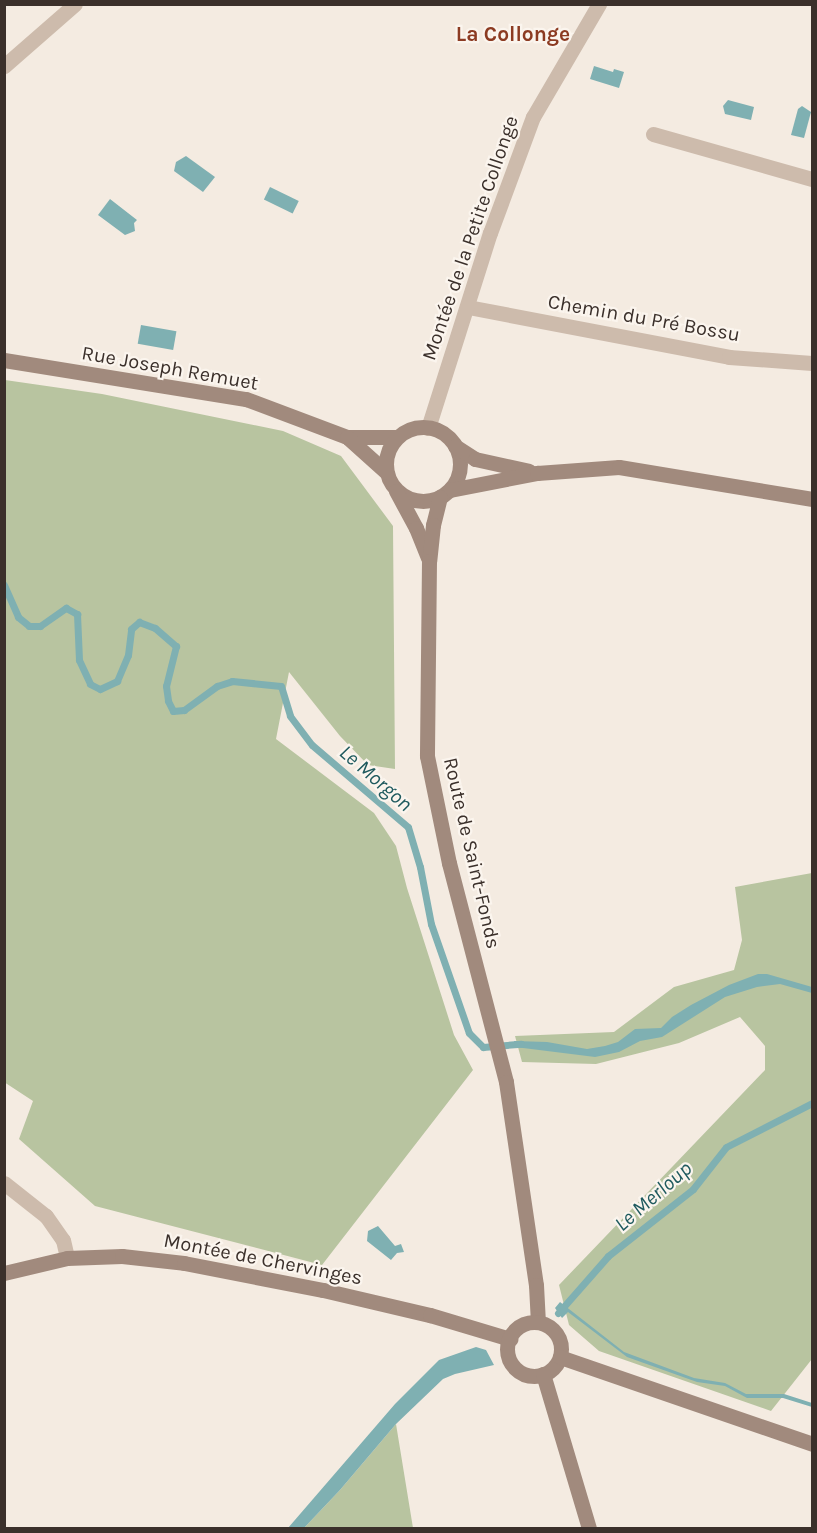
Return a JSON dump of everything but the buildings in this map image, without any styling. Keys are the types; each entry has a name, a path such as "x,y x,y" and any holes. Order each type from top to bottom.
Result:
{"street":[{"path":"4,66 75,4"},
{"name":"Montée de la Petite Collonge","path":"428,428 490,233 533,117 599,4"},
{"path":"653,134 813,178"},
{"name":"Chemin du Pré Bossu","path":"468,307 729,357 813,363"},
{"name":"Rue Joseph Remuet","path":"4,360 246,399 347,437 397,437"},
{"path":"386,472 387,454 397,437 414,428 428,428 447,436 459,456 460,468 445,493"},
{"path":"347,437 386,472 394,488 408,499 417,501 537,473 619,467 813,500"},
{"path":"455,446 475,459 537,473"},
{"name":"Route de Saint-Fonds","path":"394,488 417,528 429,561"},
{"name":"Route de Saint-Fonds","path":"445,493 433,525 429,561 428,756 449,863 489,1009 506,1082 536,1285 538,1322"},
{"path":"4,1183 46,1216 63,1240 67,1258"},
{"name":"Montée de Chervinges","path":"4,1274 67,1258 122,1256 184,1263 323,1290 430,1315 510,1339"},
{"path":"538,1322 555,1332 560,1339 560,1357 556,1365 543,1374 532,1375 516,1368 508,1352 510,1339 516,1329 524,1324 538,1322"},
{"path":"560,1357 813,1444"},
{"path":"543,1374 589,1528"}],"green space":[{"path":"5,380 102,394 283,431 341,456 393,526 395,769 368,765 340,736 289,672 276,739 374,813 396,846 407,888 454,1035 473,1070 322,1265 95,1206 19,1139 33,1101 4,1082"},
{"path":"812,873 812,1359 771,1411 599,1351 569,1325 559,1285 765,1070 765,1046 740,1017 679,1043 596,1064 522,1062 515,1036 614,1032 674,987 734,970 742,940 735,887"},
{"path":"396,1424 413,1528 304,1528 340,1490"}],"water":[{"path":"594,66 613,72 614,69 624,72 619,88 590,79"},
{"path":"728,100 754,107 751,120 725,114 723,106"},
{"path":"802,106 811,112 804,138 791,135 798,109"},
{"path":"186,156 215,177 203,192 174,171 176,162"},
{"path":"270,187 299,201 293,214 264,200"},
{"path":"110,199 137,220 134,223 135,231 125,235 98,215"},
{"path":"141,325 176,331 173,350 138,344"},
{"path":"758,974 767,974 812,987 812,993 780,984 757,987 725,997 662,1037 640,1041 619,1052 595,1057 515,1047 514,1041 547,1042 587,1049 605,1046 618,1042 635,1029 661,1028 672,1017 691,1005 729,985"},
{"path":"378,1226 395,1246 401,1244 404,1252 397,1253 391,1260 367,1241 368,1231"},
{"path":"560,1302 624,1352 694,1378 725,1383 746,1394 784,1394 812,1403 812,1407 783,1398 747,1398 725,1386 697,1382 627,1357 568,1312 562,1318 555,1308"},
{"path":"476,1347 486,1350 494,1365 443,1379 396,1424 304,1528 288,1528 395,1404 439,1360"}],"waterway":[{"name":"Le Morgon","path":"4,585 18,617 29,626 40,626 66,608 77,614 79,660 90,684 100,689 117,681 128,655 131,629 139,622 155,628 176,646 166,686 168,701 173,711 184,710 217,686 232,681 281,686 290,716 312,745 408,827 420,867 431,924 469,1033 483,1047 521,1044"},
{"name":"Le Merloup","path":"558,1313 608,1256 693,1189 726,1147 812,1103"}],"district":[{"name":"La Collonge","path":"513,34"}]}
